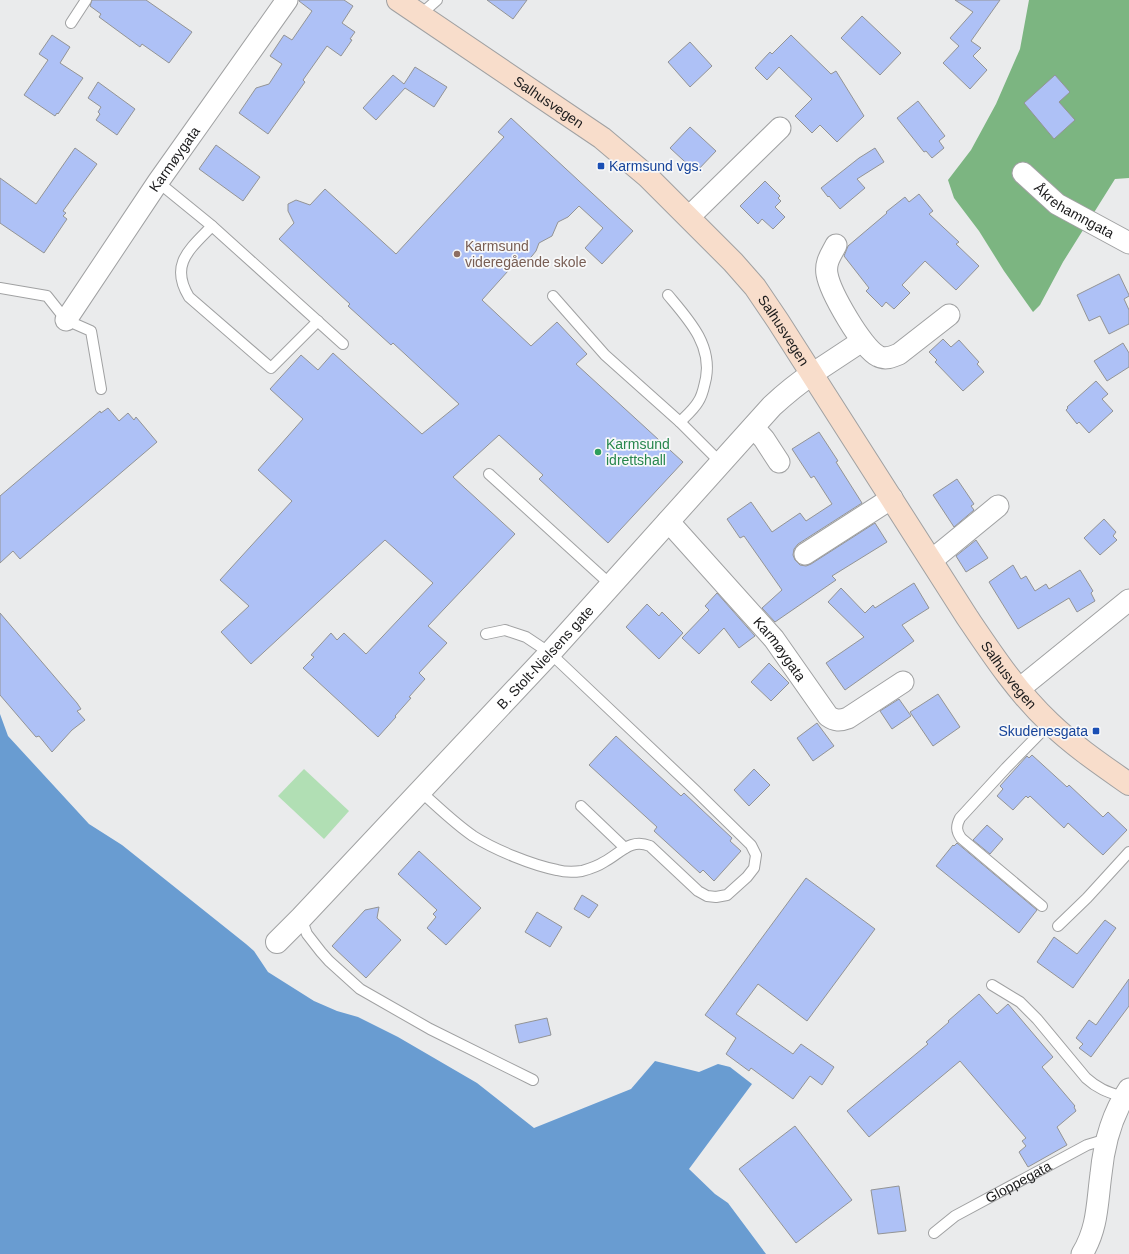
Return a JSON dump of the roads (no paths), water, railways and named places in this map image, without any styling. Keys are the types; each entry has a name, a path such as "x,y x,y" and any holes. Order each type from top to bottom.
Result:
{"main road":[{"name":"Salhusvegen","path":"398,0 602,138 647,176 733,262 755,287 778,321 984,642 1019,689 1050,723 1080,748 1129,784"}],"street":[{"name":"Karmøygata","path":"66,320 158,182 287,0"},
{"path":"689,217 780,128"},
{"name":"Åkrehamngata","path":"1023,173 1057,204 1129,243"},
{"path":"836,245 827,262 827,273 831,288 838,302 870,352 879,357 889,358 899,354 949,315"},
{"name":"Salhusvegen","path":"812,374 862,341"},
{"name":"B. Stolt-Nielsens gate","path":"277,942 550,653 785,393 812,374"},
{"path":"753,427 764,438 779,462"},
{"path":"805,554 892,498"},
{"path":"932,560 998,506"},
{"name":"Karmøygata","path":"668,521 774,639 828,716 840,721 848,718 903,682"},
{"path":"1019,689 1129,600"},
{"path":"1082,1254 1089,1243 1094,1228 1098,1207 1101,1173 1111,1124 1126,1093"}],"lane":[{"path":"71,24 86,0"},
{"path":"420,15 437,0"},
{"path":"158,182 212,226 343,344"},
{"path":"212,226 188,251 182,264 180,276 183,287 195,302 271,368 318,321"},
{"path":"0,288 47,296 66,320 91,330 101,390"},
{"path":"668,294 695,329 703,344 707,359 707,374 704,388 698,402 680,422"},
{"path":"553,296 605,355 680,422 721,463"},
{"path":"489,474 611,585"},
{"path":"420,791 460,826 487,844 532,863 559,871 582,870 604,863 625,848 636,844 643,844 650,846 698,891 707,896 716,898 727,895 747,877 754,868 756,855 752,845 696,790 550,653 526,637 505,630 486,634"},
{"path":"1042,906 961,838 957,832 957,825 960,818 1050,723"},
{"path":"581,806 625,848"},
{"path":"1058,926 1087,898 1129,852"},
{"path":"300,918 307,934 321,952 360,988 430,1029 533,1080"},
{"path":"992,985 1020,1002 1037,1019 1086,1078 1107,1092 1126,1093"},
{"name":"Gloppegata","path":"934,1233 955,1216 1087,1145 1107,1139"}],"water":[{"path":"0,714 8,736 89,824 122,845 246,944 254,951 268,972 314,1001 337,1011 358,1017 398,1037 477,1083 534,1128 631,1089 655,1061 699,1072 718,1064 730,1067 752,1084 689,1169 715,1194 728,1203 766,1254 0,1254"}],"place":[{"name":"Karmsund vgs.","path":"601,166"},
{"name":"Karmsund videregående skole","path":"457,254"},
{"name":"Karmsund idrettshall","path":"598,452"},
{"name":"Skudenesgata","path":"1096,731"}]}
